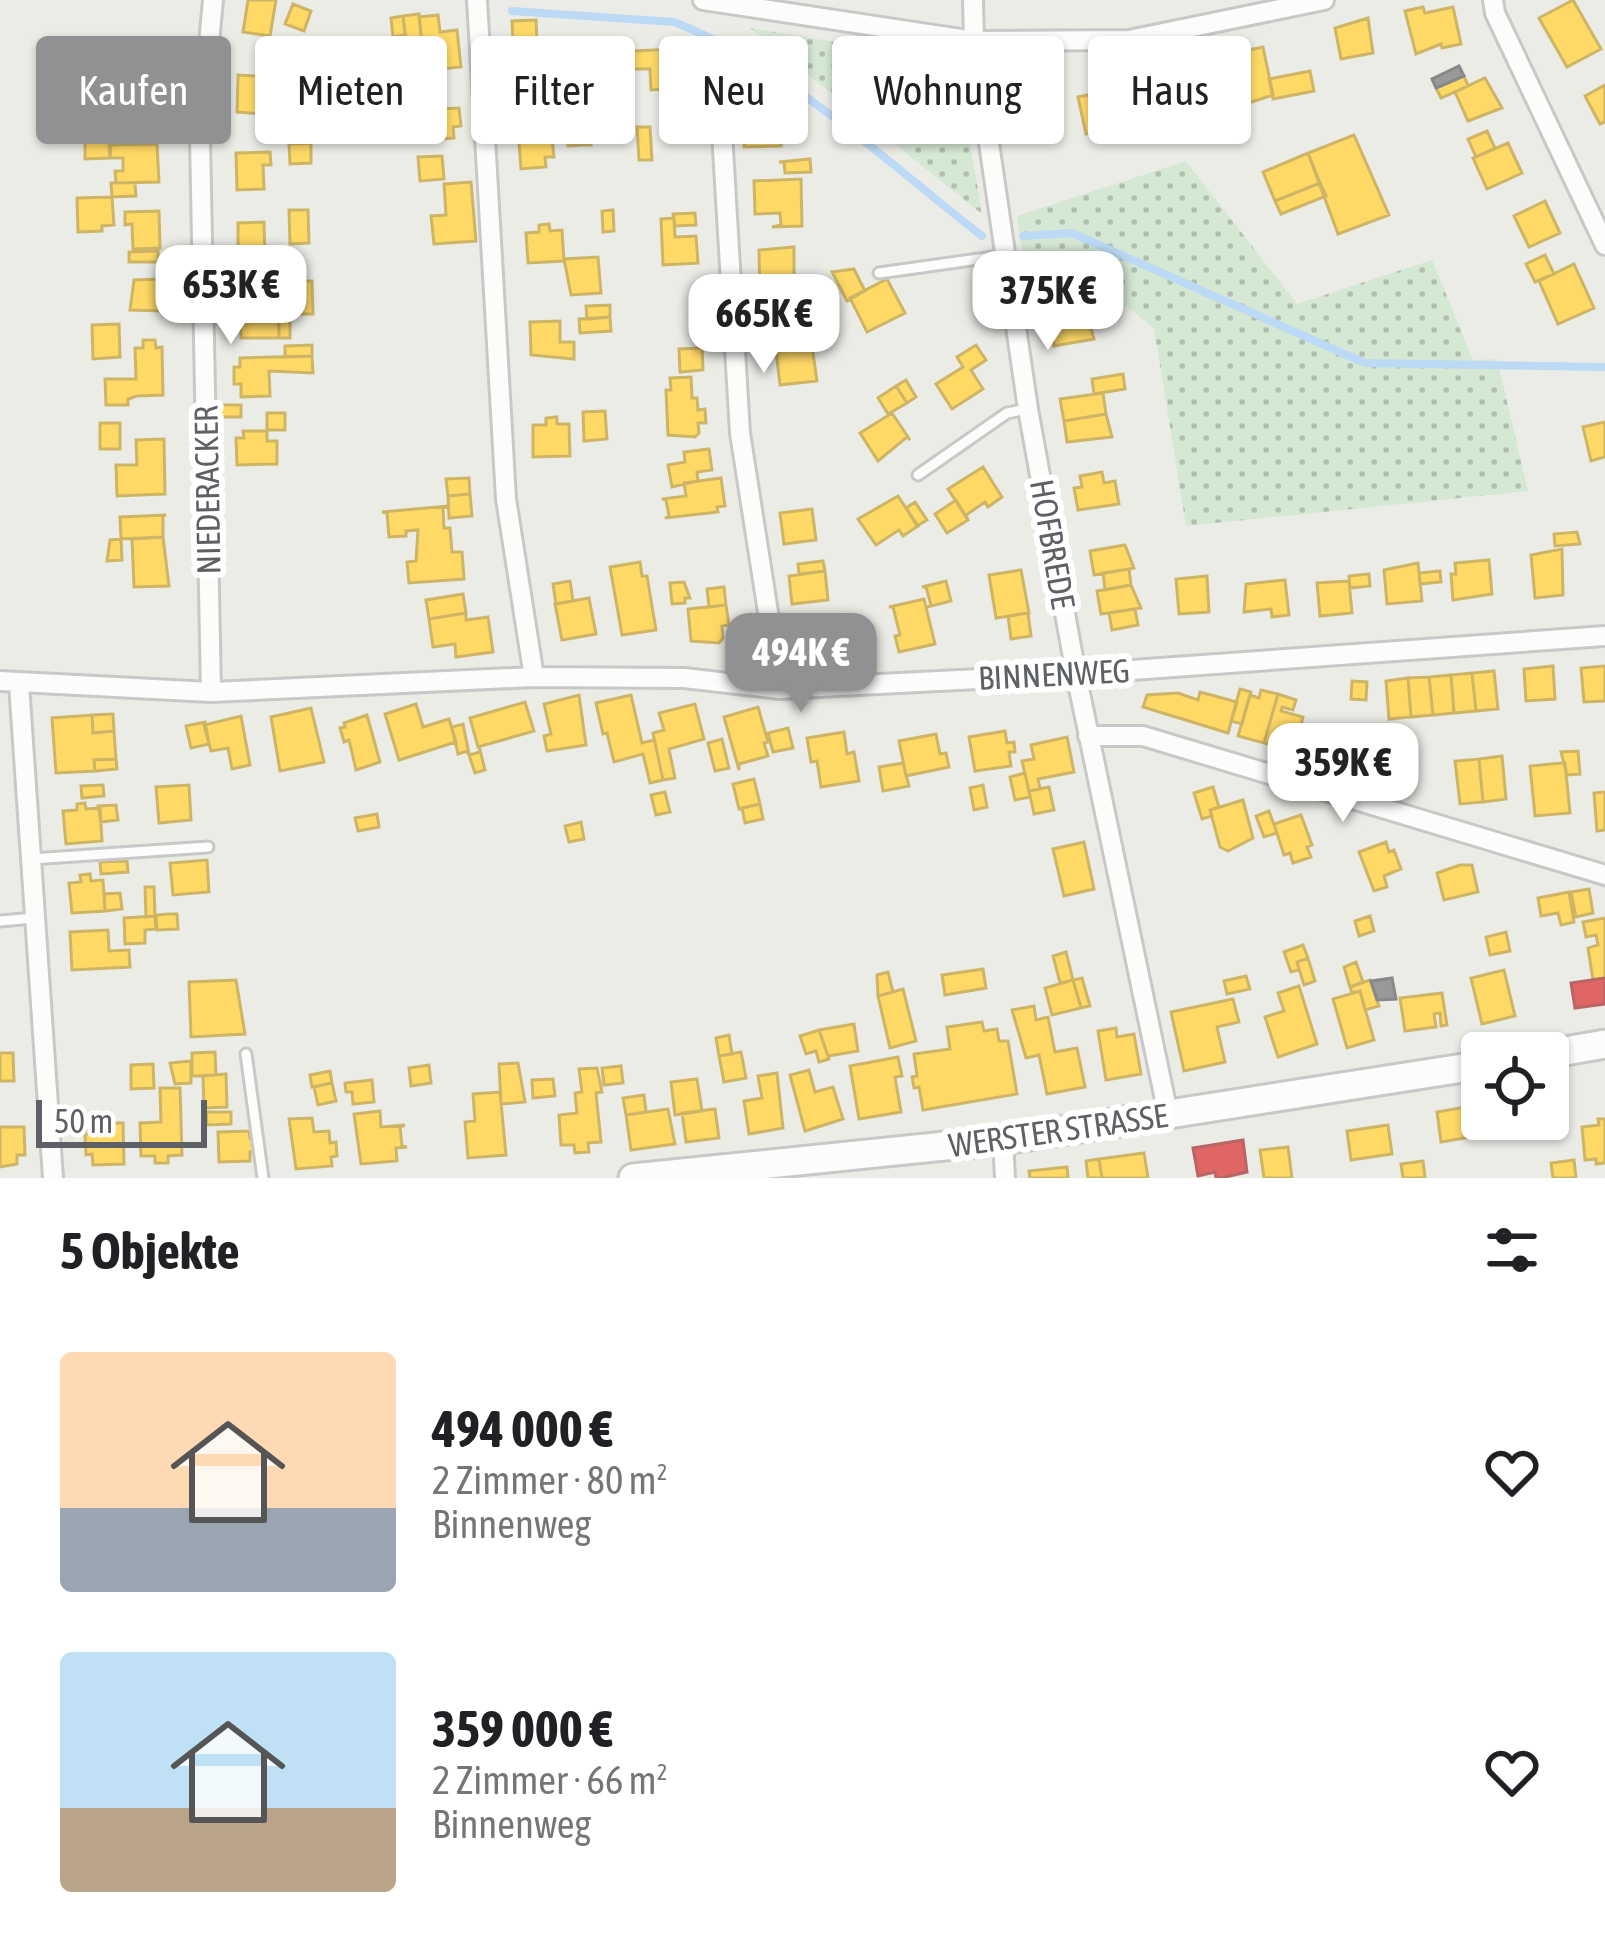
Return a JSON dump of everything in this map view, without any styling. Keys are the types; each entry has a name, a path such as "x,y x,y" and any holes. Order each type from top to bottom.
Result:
{"main road":[{"path":"1569,1050 1605,1044"},
{"name":"WERSTER STRASSE","path":"633,1178 1003,1140 1461,1067"}],"street":[{"name":"NIEDERACKER","path":"211,692 200,140 213,0"},
{"path":"477,0 506,499 534,677"},
{"path":"703,0 941,36"},
{"name":"HOFBREDE","path":"973,0 974,36"},
{"path":"1064,40 1129,40 1324,0"},
{"path":"1493,0 1605,245"},
{"path":"723,144 740,433 781,689"},
{"name":"HOFBREDE","path":"990,144 1028,410 1076,674 1168,1114"},
{"name":"BINNENWEG","path":"10,682 211,692 534,677 684,678 781,689 1076,674 1605,635"},
{"path":"10,682 31,859 52,1178"},
{"name":"BINNENWEG","path":"1088,736 1143,736 1605,875"},
{"path":"1003,1140 1005,1178"}],"lane":[{"path":"880,272 1007,255"},
{"path":"918,475 1006,413 1028,410"},
{"path":"31,859 208,847"},
{"path":"0,921 34,918"},
{"path":"246,1054 263,1178"}],"green space":[{"path":"750,28 799,36 760,36"},
{"path":"808,38 832,41 832,94 808,74"},
{"path":"895,144 970,144 982,214"},
{"path":"1186,161 1297,304 1432,260 1473,360 1497,359 1528,491 1186,526 1154,328 1078,269 1026,278 1017,216"}],"building: Wohnen":[{"path":"248,0 276,0 270,36 243,32"},
{"path":"1573,0 1601,49 1567,67 1539,18"},
{"path":"293,4 311,11 304,31 285,24"},
{"path":"1423,7 1425,13 1453,7 1461,44 1442,48 1441,44 1416,54 1405,11"},
{"path":"419,14 421,36 406,36 403,16"},
{"path":"438,15 440,32 457,30 461,67 447,68 447,36 421,36 419,17"},
{"path":"403,16 405,35 393,36 391,18"},
{"path":"1368,18 1373,53 1341,59 1335,28"},
{"path":"536,20 537,36 513,36 512,21"},
{"path":"1263,47 1273,95 1251,102 1251,49"},
{"path":"659,50 659,89 651,90 650,69 635,69 635,51"},
{"path":"1310,71 1314,91 1273,99 1269,79"},
{"path":"238,75 255,76 255,113 237,112"},
{"path":"1464,76 1468,86 1441,98 1436,88"},
{"path":"1485,78 1502,108 1468,121 1455,92"},
{"path":"1605,85 1605,122 1600,124 1585,96"},
{"path":"1088,95 1088,134 1086,134 1078,97"},
{"path":"459,108 461,126 453,127 454,138 447,138 447,109"},
{"path":"637,127 650,127 652,160 639,160"},
{"path":"1487,131 1495,148 1476,157 1468,139"},
{"path":"1354,135 1389,215 1338,234 1308,153"},
{"path":"1508,143 1522,173 1487,189 1473,158"},
{"path":"85,144 111,144 110,158 85,159"},
{"path":"157,144 159,182 116,183 115,171 123,171 123,158 110,158 109,145"},
{"path":"289,144 311,144 311,163 290,164"},
{"path":"519,144 553,144 554,157 545,157 546,167 521,169"},
{"path":"744,144 781,144 781,146"},
{"path":"270,152 271,165 263,165 264,189 237,190 236,153"},
{"path":"1308,153 1320,183 1275,201 1263,172"},
{"path":"442,156 444,179 420,181 418,157"},
{"path":"810,159 811,172 785,173 784,162 779,162"},
{"path":"801,179 802,226 772,227 781,225 780,213 755,214 754,181"},
{"path":"471,182 476,241 434,244 431,216 446,215 444,184"},
{"path":"111,183 135,183 136,196 112,197"},
{"path":"1320,183 1326,196 1281,214 1275,201"},
{"path":"112,197 114,225 78,232 77,198"},
{"path":"1545,201 1560,233 1529,247 1514,216"},
{"path":"289,210 308,210 309,243 290,244"},
{"path":"613,210 614,231 603,232 602,211"},
{"path":"159,211 160,248 133,249 132,224 125,225 125,212"},
{"path":"695,213 696,225 675,226 673,214"},
{"path":"674,218 675,237 696,236 698,263 663,265 661,219"},
{"path":"264,222 265,259 238,260 238,223"},
{"path":"549,224 550,231 562,230 564,261 528,263 526,233 539,232 539,225"},
{"path":"794,247 794,290 760,298 759,250"},
{"path":"158,251 158,262 129,262 129,252"},
{"path":"1545,255 1554,274 1535,282 1526,264"},
{"path":"598,257 601,293 571,295 564,259"},
{"path":"1574,264 1594,308 1558,324 1539,281"},
{"path":"854,269 865,291 847,301 832,272"},
{"path":"160,279 161,311 130,310 134,280"},
{"path":"887,279 905,313 867,332 850,298"},
{"path":"291,281 312,281 313,314 291,314"},
{"path":"240,293 278,293 279,338 241,338"},
{"path":"1082,295 1094,339 1054,346 1049,300"},
{"path":"279,298 290,298 290,338 279,338"},
{"path":"610,305 610,317 587,319 586,306"},
{"path":"815,309 816,321 796,323 795,312"},
{"path":"610,317 611,331 580,333 579,319"},
{"path":"560,321 560,342 574,342 574,359 531,355 530,322"},
{"path":"816,321 819,341 795,344 792,324"},
{"path":"119,324 120,357 93,359 92,325"},
{"path":"143,340 155,340 156,348 162,347 163,395 137,396 128,399 128,405 106,405 105,379 136,379 135,348 143,348"},
{"path":"312,345 312,356 285,357 285,346"},
{"path":"976,345 986,360 971,370 983,389 952,409 936,384 963,367 957,357"},
{"path":"812,346 817,381 780,385 776,351"},
{"path":"702,348 703,370 680,372 679,349"},
{"path":"312,356 313,373 269,371 270,396 241,397 241,384 234,384 234,367 240,367 240,358"},
{"path":"1123,374 1125,389 1094,394 1092,379"},
{"path":"691,377 692,398 697,398 698,410 705,409 706,423 698,423 695,437 668,435 670,378"},
{"path":"906,380 916,397 907,403 896,386"},
{"path":"896,386 907,403 888,414 878,398"},
{"path":"1103,393 1106,414 1064,421 1060,399"},
{"path":"220,405 241,405 241,417 220,417"},
{"path":"605,411 607,439 584,441 583,412"},
{"path":"267,413 285,413 285,430 267,430"},
{"path":"892,413 910,440 907,437 878,461 860,433"},
{"path":"1106,414 1112,437 1067,442 1064,421"},
{"path":"557,417 557,424 569,424 570,456 533,457 533,425 546,425 546,418"},
{"path":"1605,422 1605,457 1591,461 1583,427"},
{"path":"100,423 120,423 120,449 100,449"},
{"path":"243,431 267,431 267,441 277,441 277,464 237,465 236,438 244,438"},
{"path":"164,439 165,494 117,496 116,465 137,465 136,440"},
{"path":"709,449 712,470 697,472 698,481 672,487 668,465 685,462 684,452"},
{"path":"983,467 1002,497 988,507 985,502 966,515 968,520 948,489"},
{"path":"1102,472 1104,483 1115,481 1119,504 1078,510 1074,488 1082,487 1080,476"},
{"path":"469,478 470,494 448,496 446,479"},
{"path":"721,478 725,506 717,507 718,512 665,518 669,516 662,499 686,496 684,483"},
{"path":"470,494 472,516 449,518 448,496"},
{"path":"898,496 918,526 903,536 899,530 876,545 858,519"},
{"path":"956,500 968,520 947,533 935,514"},
{"path":"915,502 927,520 917,526 906,508"},
{"path":"448,506 443,508 444,528 450,528 452,552 462,552 464,579 409,583 407,562 416,561 418,530 389,537 387,513 382,512"},
{"path":"812,509 816,540 784,544 780,513"},
{"path":"166,515 163,537 121,539 120,517"},
{"path":"1577,532 1580,544 1555,546 1554,534"},
{"path":"163,537 169,586 134,587 132,539"},
{"path":"121,539 122,560 107,561 110,540"},
{"path":"1125,545 1134,568 1094,575 1090,551"},
{"path":"1562,549 1563,595 1535,598 1531,555"},
{"path":"1489,560 1492,594 1453,600 1455,563"},
{"path":"823,561 825,571 799,574 798,564"},
{"path":"640,562 642,576 647,576 656,630 622,635 610,567"},
{"path":"1418,563 1422,601 1387,604 1384,570"},
{"path":"1129,569 1131,585 1105,590 1103,573"},
{"path":"1021,570 1029,613 996,618 989,575"},
{"path":"825,571 828,600 792,604 789,576"},
{"path":"1440,571 1441,582 1420,584 1419,573"},
{"path":"1369,574 1370,586 1350,588 1349,576"},
{"path":"1207,576 1209,612 1179,614 1176,579"},
{"path":"1285,580 1289,615 1272,617 1271,609 1244,612 1246,584"},
{"path":"570,581 573,601 556,604 553,584"},
{"path":"946,581 951,601 927,607 931,605 922,587"},
{"path":"1349,581 1352,613 1320,616 1317,583"},
{"path":"684,582 690,598 672,604 670,583"},
{"path":"1131,585 1141,608 1101,614 1097,591"},
{"path":"724,587 726,605 709,607 707,589"},
{"path":"463,594 466,613 429,619 426,600"},
{"path":"589,598 596,634 562,640 555,604"},
{"path":"924,599 935,644 899,652 895,636 900,635 893,607 889,607"},
{"path":"726,605 729,625 722,626 719,643 691,641 688,609"},
{"path":"1135,609 1138,625 1112,630 1109,613"},
{"path":"466,613 466,620 488,617 493,652 456,657 455,644 433,647 429,619"},
{"path":"1028,613 1031,636 1011,639 1008,616"},
{"path":"858,622 861,651 845,653 843,635 832,636 831,625"},
{"path":"843,635 846,668 809,672 806,638"},
{"path":"872,642 875,669 864,670 862,643"},
{"path":"1553,666 1555,699 1526,701 1524,669"},
{"path":"1605,666 1605,701 1584,702 1581,668"},
{"path":"1494,671 1498,709 1476,711 1472,673"},
{"path":"1472,673 1476,711 1454,713 1451,675"},
{"path":"1451,675 1454,713 1433,715 1429,677"},
{"path":"1429,677 1433,715 1411,717 1408,678"},
{"path":"1408,678 1411,717 1389,719 1386,681"},
{"path":"1352,681 1367,682 1366,700 1351,699"},
{"path":"1240,689 1251,692 1242,724 1231,721"},
{"path":"1261,690 1278,694 1264,743 1238,736 1250,695 1259,698"},
{"path":"1200,692 1237,702 1228,733 1143,707 1147,695 1178,693 1198,700"},
{"path":"1278,694 1296,700 1293,710 1282,707 1281,711 1303,717 1300,729 1305,731 1293,751 1264,743"},
{"path":"579,695 586,745 547,751 544,736 551,734 544,704"},
{"path":"631,695 642,743 654,740 653,733 663,780 650,783 643,754 614,762 607,733 603,734 596,703"},
{"path":"525,702 534,731 478,747 470,718"},
{"path":"416,704 423,727 449,719 456,742 399,760 385,714"},
{"path":"695,704 704,739 669,749 675,778 663,780 653,733 664,730 659,713"},
{"path":"758,707 768,756 739,764 739,770 724,717"},
{"path":"311,708 324,762 280,771 271,717"},
{"path":"113,714 114,731 93,733 92,715"},
{"path":"92,715 93,733 114,731 116,759 94,760 95,771 56,773 52,718"},
{"path":"367,715 380,762 356,770 349,740 344,742 340,728"},
{"path":"241,716 250,765 232,769 228,748 211,751 204,725"},
{"path":"205,722 209,744 191,748 186,726"},
{"path":"463,724 469,755 467,751 458,754 452,727"},
{"path":"1324,725 1351,727 1349,755 1322,753"},
{"path":"788,728 793,748 773,752 768,733"},
{"path":"1005,731 1007,743 1014,742 1015,752 1009,752 1011,766 975,771 969,737"},
{"path":"844,732 847,754 854,752 859,781 821,787 807,738"},
{"path":"936,734 940,754 946,753 949,767 906,776 899,741"},
{"path":"1067,737 1074,772 1038,779 1040,789 1029,791 1022,761 1034,759 1031,745"},
{"path":"722,739 729,768 715,771 708,743"},
{"path":"479,746 485,770 475,773 469,755 480,752"},
{"path":"1356,746 1368,747 1367,767 1355,766"},
{"path":"1578,751 1580,774 1567,775 1561,752"},
{"path":"1502,756 1506,799 1483,802 1479,759"},
{"path":"116,759 117,769 95,771 94,760"},
{"path":"1479,759 1483,802 1460,804 1455,761"},
{"path":"903,763 909,786 883,791 879,767"},
{"path":"1565,763 1570,813 1535,816 1530,766"},
{"path":"1025,773 1030,797 1015,800 1010,777"},
{"path":"754,779 760,804 739,809 733,784"},
{"path":"103,785 104,796 82,798 81,786"},
{"path":"189,785 191,820 159,823 156,787"},
{"path":"983,785 987,807 974,810 970,788"},
{"path":"1049,787 1054,810 1034,814 1029,791"},
{"path":"1213,787 1219,807 1202,819 1194,793"},
{"path":"665,792 670,812 656,815 651,795"},
{"path":"1605,792 1605,830 1597,831 1594,793"},
{"path":"1243,800 1253,838 1228,851 1220,847 1210,810"},
{"path":"85,803 86,809 100,808 102,841 66,844 63,811 77,810 77,804"},
{"path":"760,804 763,819 745,823 742,808"},
{"path":"116,805 118,820 101,822 98,806"},
{"path":"1269,811 1277,833 1264,837 1256,816"},
{"path":"377,814 379,827 358,831 355,818"},
{"path":"1301,815 1312,845 1307,847 1311,857 1293,863 1290,853 1284,855 1274,824"},
{"path":"581,822 584,839 569,842 565,826"},
{"path":"1084,842 1094,889 1064,896 1053,849"},
{"path":"1386,842 1401,869 1384,876 1387,887 1374,891 1359,852"},
{"path":"207,860 209,892 173,895 170,863"},
{"path":"127,861 128,872 101,874 100,862"},
{"path":"1472,865 1478,892 1444,900 1437,873"},
{"path":"90,874 91,881 103,880 105,911 72,913 69,883 81,882 80,875"},
{"path":"145,887 154,887 155,916 146,917"},
{"path":"1589,889 1593,913 1576,917 1571,892"},
{"path":"1569,892 1574,922 1561,925 1558,913 1541,916 1538,898"},
{"path":"120,893 122,909 105,911 104,894"},
{"path":"177,914 178,929 157,930 156,915"},
{"path":"155,916 156,929 145,930 145,943 125,944 124,918"},
{"path":"1370,916 1374,931 1359,936 1355,921"},
{"path":"1605,918 1605,978 1593,980 1588,948 1598,945 1596,935 1586,937 1583,922"},
{"path":"108,930 109,951 129,950 130,967 72,970 70,932"},
{"path":"1506,932 1510,951 1490,955 1486,937"},
{"path":"1303,945 1308,958 1297,962 1299,970 1291,972 1284,952"},
{"path":"1066,952 1073,980 1060,983 1053,956"},
{"path":"1308,958 1315,981 1304,985 1297,962"},
{"path":"1356,962 1363,982 1350,987 1344,967"},
{"path":"983,969 986,988 945,995 942,975"},
{"path":"1504,970 1515,1016 1482,1024 1471,978"},
{"path":"888,972 893,992 878,996 877,975"},
{"path":"1246,976 1250,989 1227,994 1224,981"},
{"path":"1082,978 1090,1006 1081,1008 1073,980"},
{"path":"236,980 245,1034 191,1037 189,982"},
{"path":"1073,980 1081,1008 1052,1015 1045,988"},
{"path":"1370,980 1379,1006 1365,1010 1360,991 1352,993 1350,987"},
{"path":"1299,986 1317,1044 1278,1057 1265,1017 1284,1011 1278,993"},
{"path":"903,989 916,1041 890,1048 878,996"},
{"path":"1360,991 1374,1040 1347,1048 1333,999"},
{"path":"1442,993 1447,1025 1441,1026 1440,1013 1434,1014 1436,1027 1405,1031 1400,998"},
{"path":"1233,999 1239,1022 1217,1027 1225,1062 1184,1071 1171,1012"},
{"path":"1034,1006 1036,1020 1048,1017 1055,1052 1077,1048 1085,1087 1047,1094 1039,1055 1026,1058 1012,1010"},
{"path":"982,1022 984,1031 997,1029 999,1041 1008,1041 1017,1094 923,1110 912,1077 917,1076 914,1054 950,1049 947,1027"},
{"path":"854,1024 858,1051 828,1056 819,1030"},
{"path":"1116,1028 1117,1037 1134,1034 1141,1074 1106,1080 1098,1031"},
{"path":"819,1030 829,1059 819,1062 816,1051 806,1054 800,1036"},
{"path":"729,1035 732,1054 719,1056 716,1038"},
{"path":"215,1052 216,1075 192,1076 192,1053"},
{"path":"741,1052 746,1078 724,1082 719,1056"},
{"path":"0,1053 13,1053 14,1081 0,1081"},
{"path":"898,1057 902,1076 895,1077 901,1112 859,1119 850,1066"},
{"path":"191,1061 191,1083 175,1084 170,1063"},
{"path":"518,1063 525,1102 501,1104 499,1064"},
{"path":"153,1064 154,1088 131,1089 131,1065"},
{"path":"429,1065 431,1083 411,1086 409,1068"},
{"path":"621,1066 623,1083 604,1085 602,1068"},
{"path":"597,1068 602,1092 596,1093 601,1142 588,1143 589,1152 575,1153 574,1145 561,1145 559,1115 577,1113 575,1093 582,1092 579,1069"},
{"path":"809,1070 815,1092 833,1087 843,1119 805,1131 790,1075"},
{"path":"330,1071 332,1083 312,1087 310,1075"},
{"path":"777,1073 783,1128 749,1134 744,1101 762,1098 758,1076"},
{"path":"226,1074 227,1107 204,1108 203,1076"},
{"path":"553,1079 555,1096 533,1098 532,1080"},
{"path":"697,1079 702,1111 675,1115 671,1082"},
{"path":"372,1080 374,1102 353,1104 345,1083"},
{"path":"332,1083 336,1101 318,1105 314,1087"},
{"path":"160,1088 180,1088 182,1155 168,1156 168,1163 141,1156 140,1123 161,1122"},
{"path":"500,1092 506,1155 468,1158 465,1122 475,1121 473,1094"},
{"path":"644,1095 646,1112 626,1115 623,1098"},
{"path":"1461,1108 1461,1139 1441,1142 1437,1112"},
{"path":"668,1109 675,1144 631,1150 626,1115"},
{"path":"715,1109 719,1138 686,1142 682,1113"},
{"path":"380,1111 381,1127 405,1125 400,1127 402,1146 407,1147 396,1148 397,1161 361,1164 354,1114"},
{"path":"206,1112 231,1112 231,1124 207,1125"},
{"path":"108,1114 109,1133 87,1134 86,1115"},
{"path":"312,1118 314,1132 329,1131 337,1156 331,1157 332,1166 296,1169 289,1119"},
{"path":"1598,1119 1605,1119 1605,1163 1596,1164 1596,1159 1585,1160 1582,1127 1599,1125"},
{"path":"112,1123 123,1123 124,1164 93,1165 92,1154 86,1155 85,1134 112,1133"},
{"path":"1388,1125 1392,1154 1351,1160 1347,1131"},
{"path":"0,1127 24,1127 25,1155 17,1155 17,1164 0,1167"},
{"path":"249,1131 250,1138 256,1138 257,1152 250,1152 250,1161 219,1162 218,1132"},
{"path":"1288,1147 1292,1178 1264,1178 1260,1150"},
{"path":"1144,1153 1148,1178 1102,1178 1099,1159"},
{"path":"1099,1159 1102,1178 1088,1178 1086,1161"},
{"path":"1574,1160 1576,1178 1553,1178 1551,1163"},
{"path":"1423,1161 1425,1178 1403,1178 1401,1164"},
{"path":"1067,1167 1068,1178 1030,1178 1029,1171"}],"building: Handel":[{"path":"1605,978 1605,1004 1575,1008 1571,983"},
{"path":"1243,1140 1247,1172 1221,1178 1215,1172 1198,1176 1193,1148"}],"building: Industrie":[{"path":"1459,66 1464,76 1436,88 1432,79"},
{"path":"1392,978 1396,999 1377,1000 1371,981"}],"waterway":[{"path":"512,11 674,22 715,40 795,89 982,236"},
{"path":"1023,236 1072,233 1365,363 1605,367"}]}
